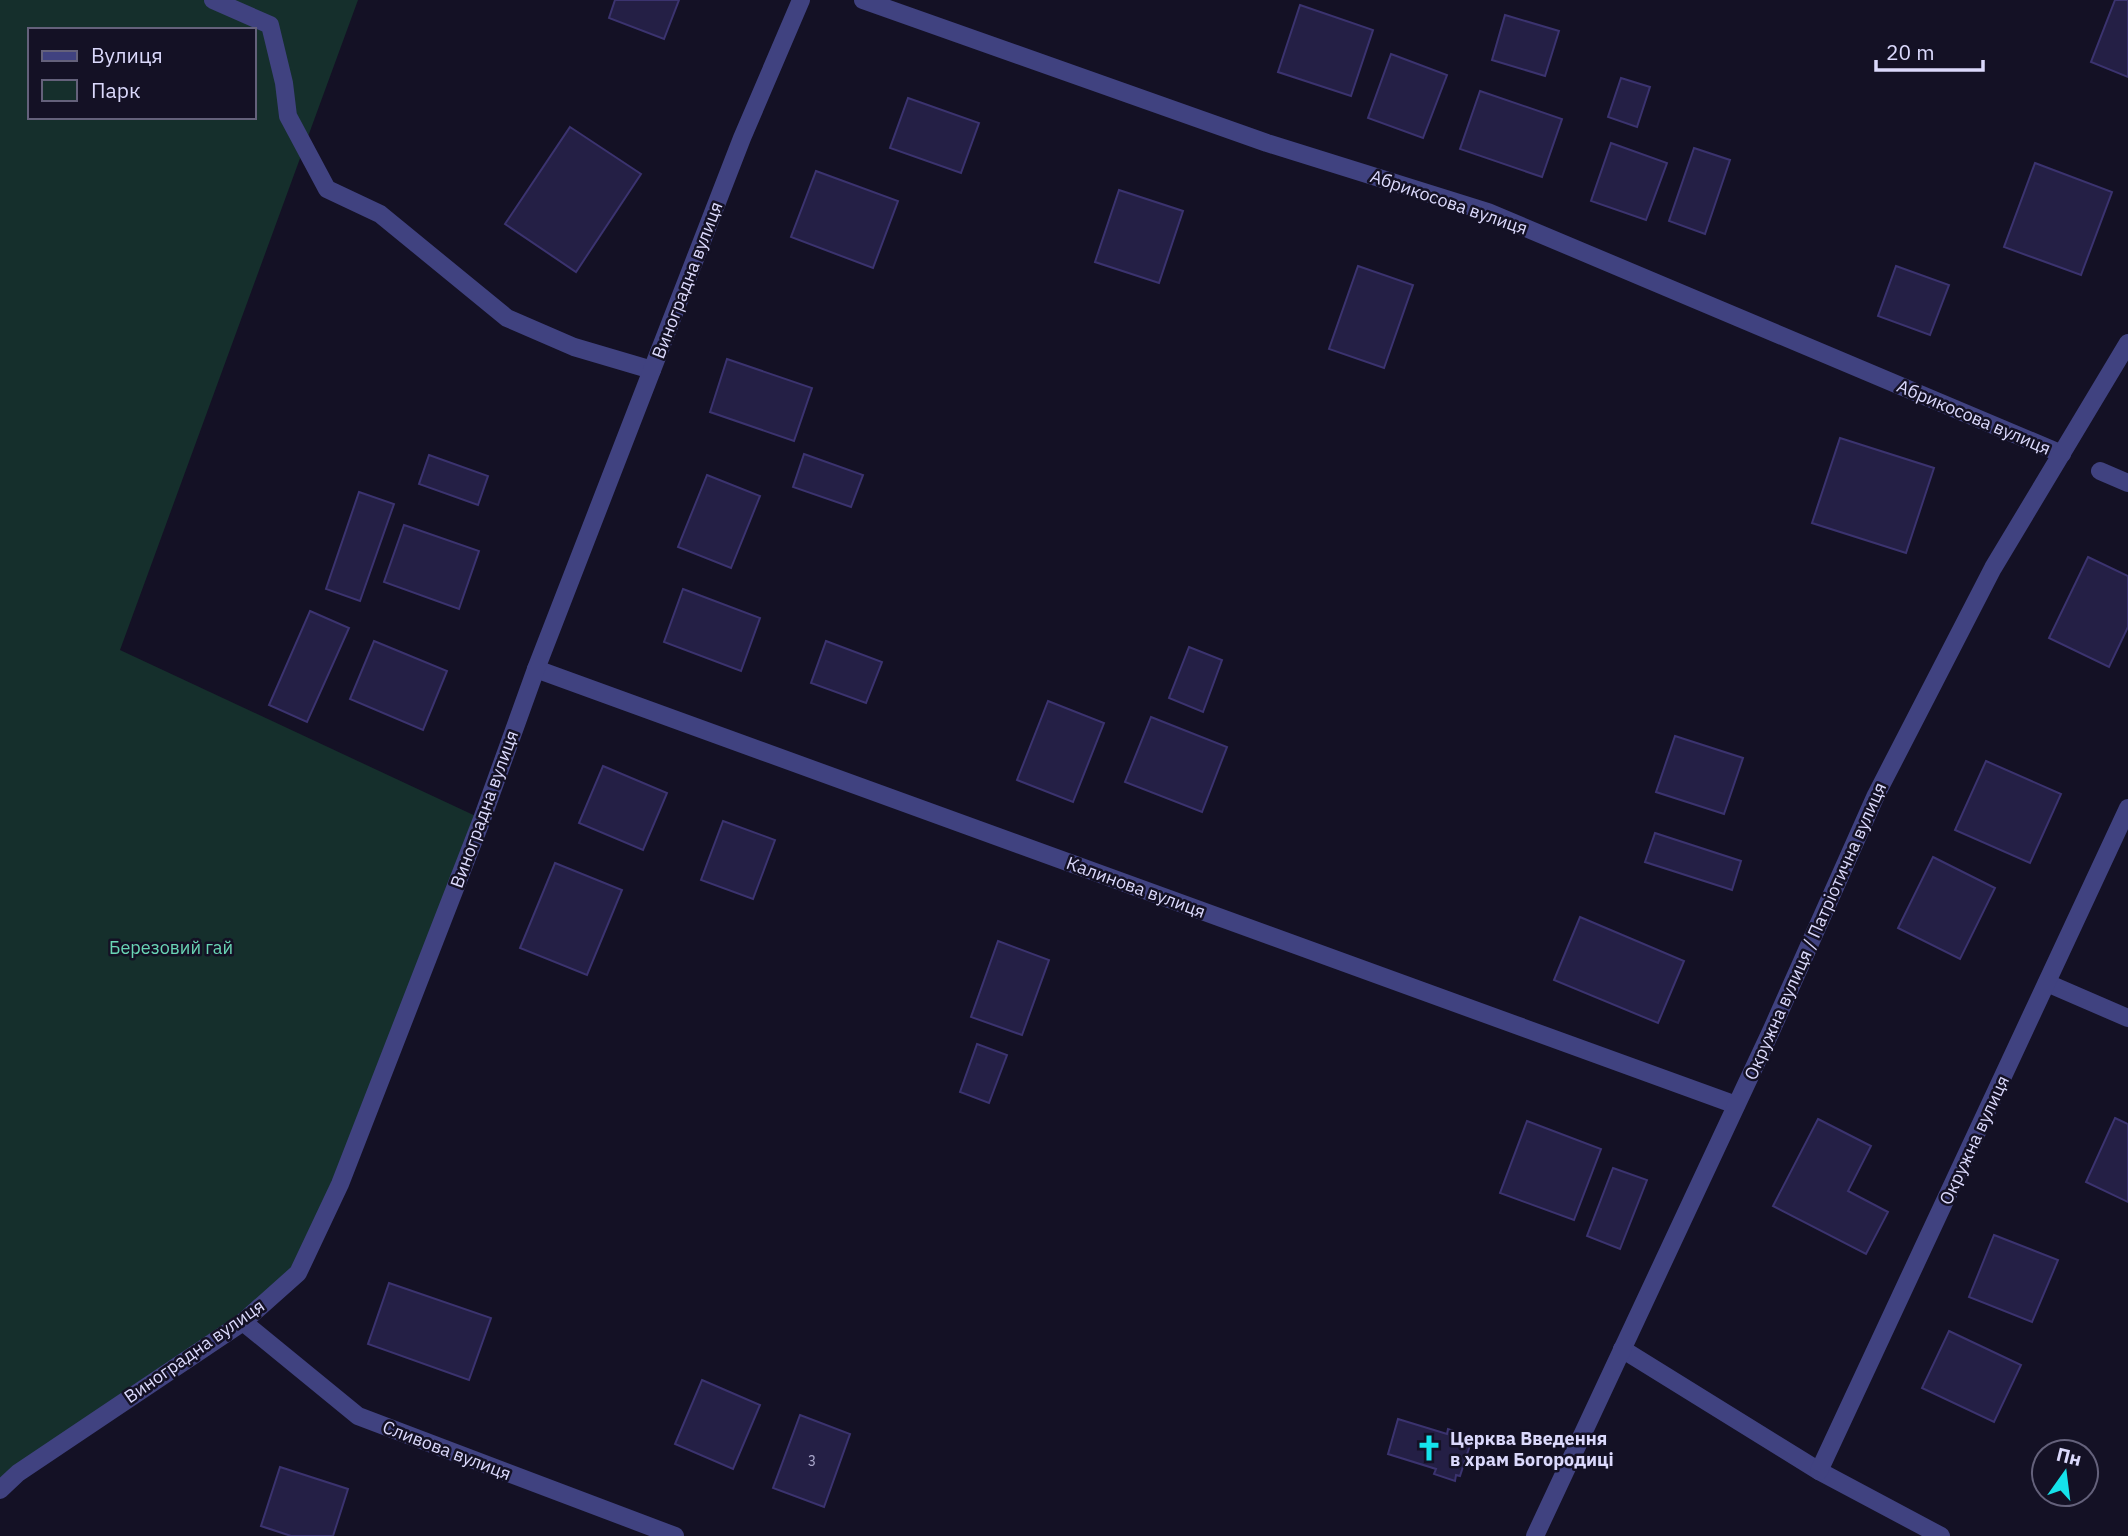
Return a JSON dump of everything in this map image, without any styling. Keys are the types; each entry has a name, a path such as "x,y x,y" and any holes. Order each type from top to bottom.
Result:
{"street":[{"path":"213,0 270,25 284,83 288,116 327,189 380,214 507,318 574,347 652,370"},
{"name":"Виноградна вулиця","path":"0,1490 18,1472 243,1322 298,1273 340,1184 742,138 801,0"},
{"name":"Абрикосова вулиця","path":"863,0 1267,142 1488,212 2062,454"},
{"name":"Окружна вулиця / Патріотична вулиця","path":"1535,1536 1772,1029 1876,795 1993,568 2128,343"},
{"path":"2100,471 2128,483"},
{"name":"Калинова вулиця","path":"536,669 886,793 1426,995 1736,1105"},
{"name":"Окружна вулиця","path":"1819,1471 2128,808"},
{"path":"2047,983 2128,1018"},
{"name":"Сливова вулиця","path":"243,1322 358,1416 675,1536"},
{"path":"1622,1349 1819,1471 1941,1536"}],"green space":[{"name":"Березовий гай","path":"0,0 358,0 120,650 482,819 298,1273 0,1490"}],"building":[{"path":"615,0 679,0 664,39 609,18"},
{"path":"2115,0 2128,0 2128,77 2091,62"},
{"path":"1300,5 1373,30 1351,96 1278,72"},
{"path":"1505,15 1559,31 1545,76 1492,60"},
{"path":"1391,54 1447,75 1423,138 1368,118"},
{"path":"1621,78 1650,87 1637,127 1608,117"},
{"path":"1480,91 1562,119 1542,177 1460,149"},
{"path":"908,98 979,123 961,173 890,148"},
{"path":"570,127 641,174 576,272 505,224"},
{"path":"1611,143 1667,163 1646,220 1591,201"},
{"path":"1694,148 1730,160 1705,234 1669,221"},
{"path":"2035,163 2112,192 2081,275 2004,247"},
{"path":"816,171 898,201 873,268 791,237"},
{"path":"1119,190 1183,211 1159,283 1095,262"},
{"path":"1358,266 1413,285 1384,368 1329,349"},
{"path":"1896,266 1949,285 1930,335 1878,316"},
{"path":"727,359 812,388 794,441 710,412"},
{"path":"1840,438 1934,468 1906,553 1812,523"},
{"path":"804,454 863,475 851,507 793,487"},
{"path":"429,455 488,476 478,505 419,484"},
{"path":"707,475 760,496 731,568 678,547"},
{"path":"359,492 394,504 360,601 326,589"},
{"path":"404,525 479,551 459,609 384,582"},
{"path":"2088,557 2128,576 2128,627 2109,667 2049,638"},
{"path":"683,589 760,618 741,671 664,642"},
{"path":"310,611 349,628 307,722 269,705"},
{"path":"374,641 447,671 423,730 350,699"},
{"path":"826,641 882,662 866,703 811,683"},
{"path":"1189,647 1222,660 1203,712 1169,698"},
{"path":"1048,701 1104,723 1073,802 1017,780"},
{"path":"1151,717 1227,747 1202,812 1125,782"},
{"path":"1675,736 1743,758 1724,814 1656,792"},
{"path":"1986,761 2061,794 2030,863 1955,830"},
{"path":"603,766 667,793 643,850 579,823"},
{"path":"723,821 775,840 753,899 701,880"},
{"path":"1655,833 1741,861 1732,890 1645,862"},
{"path":"1933,857 1995,888 1960,959 1898,928"},
{"path":"555,863 622,890 587,975 520,948"},
{"path":"1580,917 1684,961 1658,1023 1554,980"},
{"path":"998,941 1049,960 1022,1035 971,1017"},
{"path":"977,1044 1007,1055 989,1103 960,1092"},
{"path":"2115,1118 2128,1124 2128,1202 2086,1182"},
{"path":"1818,1119 1871,1146 1848,1191 1888,1212 1866,1254 1773,1206"},
{"path":"1527,1121 1601,1149 1574,1220 1500,1193"},
{"path":"1613,1168 1647,1180 1620,1249 1587,1236"},
{"path":"1994,1235 2058,1260 2032,1322 1969,1297"},
{"path":"389,1283 491,1318 469,1380 368,1344"},
{"path":"1949,1331 2021,1365 1994,1422 1922,1388"},
{"path":"702,1380 760,1405 733,1469 675,1444"},
{"path":"800,1415 850,1434 824,1507 773,1488"},
{"name":"Церква Введення в храм Богородиці","path":"1398,1419 1447,1434 1448,1429 1469,1436 1467,1441 1471,1442 1460,1476 1456,1475 1455,1481 1434,1474 1436,1469 1388,1454"},
{"path":"280,1467 348,1489 333,1536 291,1536 261,1526"}],"place":[{"name":"Церква Введення в храм Богородиці","path":"1429,1448"}]}
